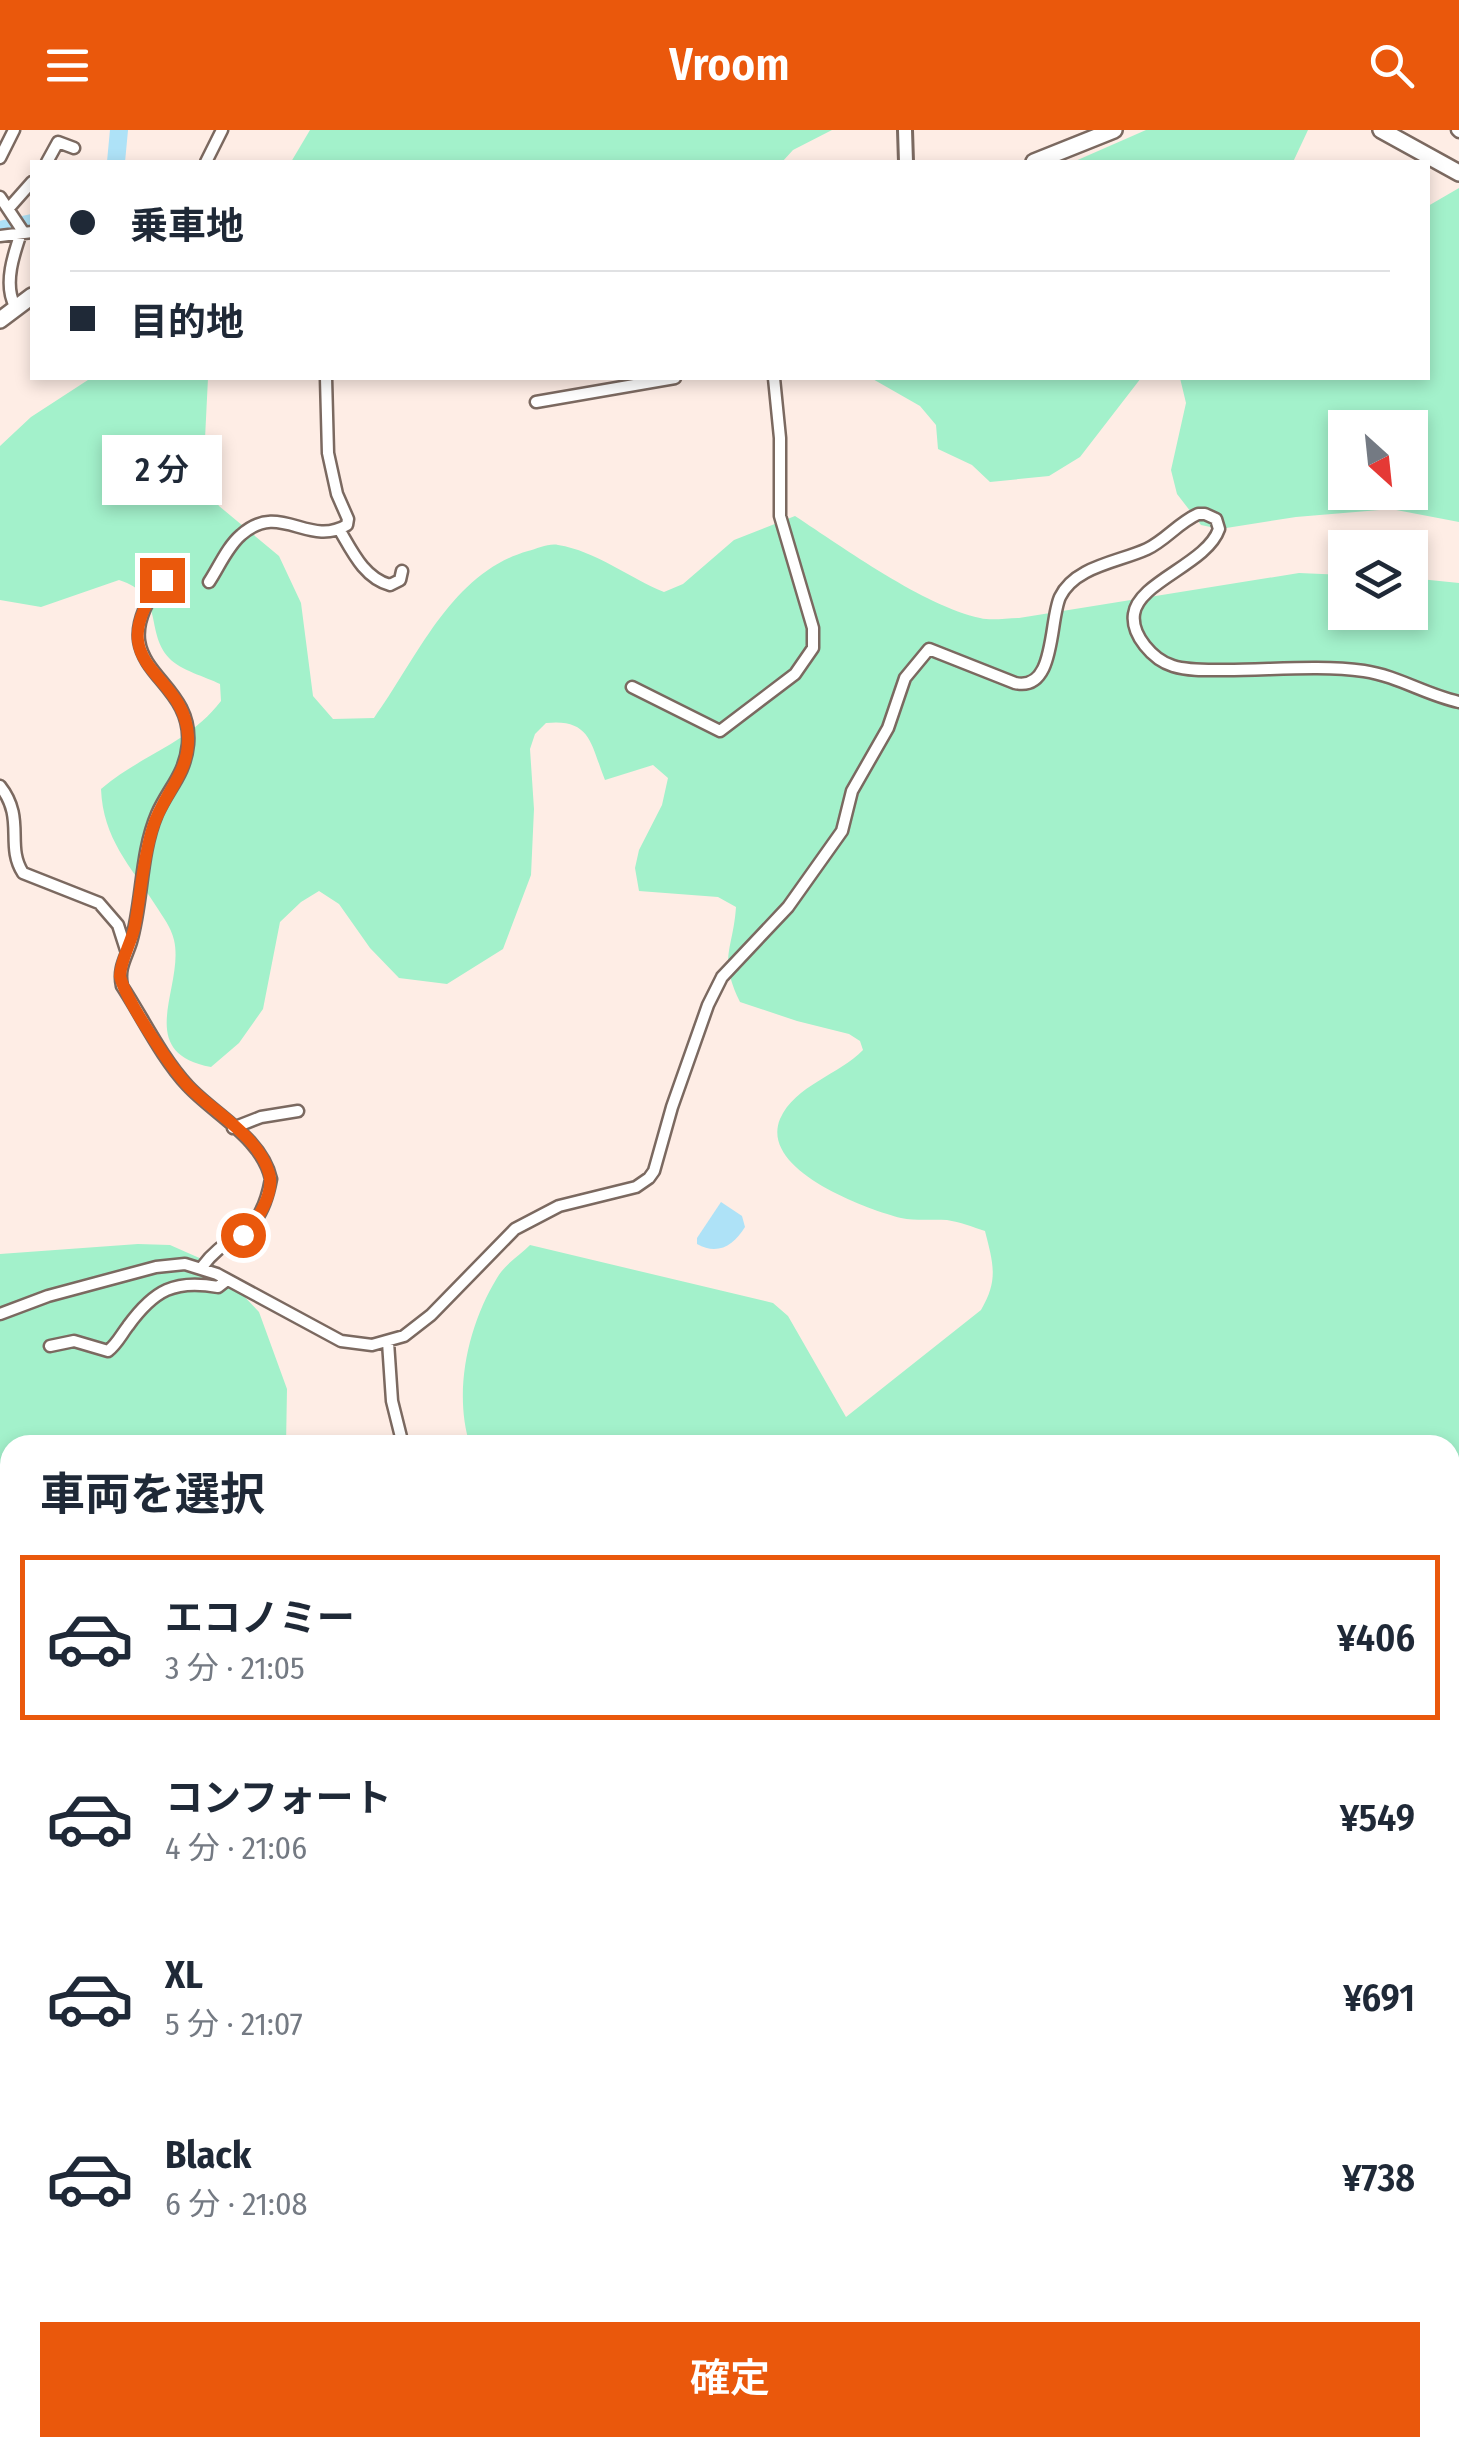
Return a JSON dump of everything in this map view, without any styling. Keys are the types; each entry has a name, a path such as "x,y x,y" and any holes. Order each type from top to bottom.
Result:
{"highway":[{"path":"1039,160 1114,130"},
{"path":"1381,130 1459,173"},
{"path":"0,320 30,297"}],"main road":[{"path":"906,130 906,160"}],"street":[{"path":"0,158 14,130"},
{"path":"207,160 222,130"},
{"path":"48,160 58,142 74,148"},
{"path":"9,208 30,184"},
{"path":"0,197 27,232"},
{"path":"0,236 27,232"},
{"path":"15,306 9,282 27,232"},
{"path":"209,582 234,542 252,526 280,520 314,532 345,527 348,520 337,494 328,453 326,380"},
{"path":"536,402 664,380"},
{"path":"632,687 720,731 795,674 811,654 813,628 779,506 780,438 774,380"},
{"path":"0,1314 48,1296 156,1267 185,1264 202,1267 342,1341 356,1345 388,1342 423,1322 515,1228 550,1209 636,1187 654,1171 672,1107 722,977 788,908 842,831 852,791 888,728 904,678 929,650 1026,684 1036,680 1044,669 1060,598 1068,586 1086,573 1147,549 1189,518 1206,514 1216,519 1219,529 1211,545 1169,576 1134,610 1135,624 1152,654 1172,666 1204,670 1359,670 1401,680 1459,702"},
{"path":"339,529 376,581 390,585 400,580 402,572"},
{"path":"162,580 145,607 139,643 152,674 180,705 188,741 182,774 166,796 152,829 120,976 187,1086 257,1149 271,1179 268,1195 248,1231 202,1267"},
{"path":"0,786 14,812 15,856 22,873 99,903 118,925 128,953"},
{"path":"234,1128 261,1117 298,1110"},
{"path":"50,1346 80,1342 108,1351 138,1314 164,1292 188,1282 218,1287 227,1280"},
{"path":"388,1342 392,1401 400,1435"}],"green space":[{"path":"310,130 832,130 793,150 784,160 292,160"},
{"path":"1146,130 1308,130 1294,160 1078,160"},
{"path":"1459,188 1459,522 1396,510 1428,510 1428,410 1328,410 1328,510 1379,510 1220,529 1201,525 1177,494 1171,470 1186,403 1180,380 1430,380 1430,205"},
{"path":"88,380 208,380 203,479 219,506 279,556 301,603 313,696 333,719 374,718 457,597 501,562 551,545 586,553 664,592 683,584 734,540 795,516 934,602 989,619 1019,618 1299,573 1328,574 1328,630 1428,630 1428,580 1459,583 1459,1435 468,1435 463,1381 478,1316 497,1278 530,1245 773,1303 788,1316 846,1417 981,1310 993,1271 985,1231 947,1220 901,1218 864,1206 820,1184 785,1155 778,1138 780,1119 787,1107 863,1050 860,1041 849,1034 740,1002 728,964 736,907 718,897 639,891 635,868 639,850 662,805 668,778 653,765 605,780 588,737 573,725 546,723 535,734 530,749 534,809 531,875 503,949 447,984 399,978 370,948 339,904 319,891 280,922 263,1009 239,1043 211,1067 187,1059 173,1047 167,1033 176,958 174,940 167,922 112,837 101,789 208,716 221,701 220,684 169,658 157,636 149,604 134,587 119,580 41,607 0,600 0,446 31,417"},
{"path":"874,380 1139,380 1080,457 1049,476 990,482 972,465 938,449 936,425 920,406"},
{"path":"170,1245 213,1264 259,1312 287,1389 286,1435 0,1435 0,1254"}],"water":[{"path":"721,1202 742,1216 745,1227 725,1247 712,1249 697,1244 697,1238"}],"waterway":[{"path":"116,160 119,130"},
{"path":"0,230 30,223"}],"route":[{"path":"162,580 140,619 139,643 152,674 180,705 188,741 182,774 166,796 152,829 132,938 120,976 122,986 187,1086 257,1149 265,1162 271,1179 268,1195 256,1221 243,1235"}]}
